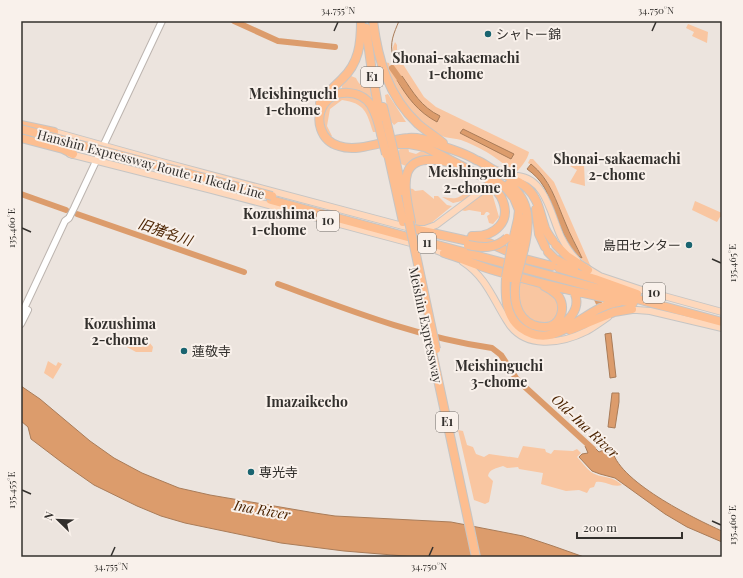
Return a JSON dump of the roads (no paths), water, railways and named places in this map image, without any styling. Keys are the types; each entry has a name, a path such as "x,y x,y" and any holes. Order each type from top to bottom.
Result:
{"highway":[{"path":"361,21 360,46 355,61 346,74 324,97 316,110 315,125 321,138 332,148 346,152 363,151 400,144 414,144 430,150 458,165 502,185 512,194 519,210 518,247 510,299 515,313 524,324 537,330 546,331 554,329 568,320 576,308 577,302 575,294"},
{"name":"Meishin Expressway","path":"365,21 372,72 397,192 409,224 434,348 466,496 481,557"},
{"path":"372,21 382,70 391,90 403,108 416,123 448,147"},
{"name":"Meishin Expressway","path":"372,21 385,133"},
{"path":"385,133 371,106 364,98 355,94 346,92 334,96 327,101 320,112 322,132 330,142 338,146 356,148 399,139 424,139 448,147 477,160 518,182 532,193 540,208 545,228 555,243 563,253 571,256 588,270"},
{"path":"21,125 54,132"},
{"name":"Hanshin Expressway Route 11 Ikeda Line","path":"21,129 272,198 449,249 581,277 722,322"},
{"name":"Hanshin Expressway Route 11 Ikeda Line","path":"21,134 581,277 722,317"},
{"path":"21,138 63,149 73,154"},
{"name":"Meishin Expressway","path":"389,154 409,224 424,291 434,348"},
{"path":"458,165 428,159 421,160 411,166 406,176 405,184 409,224 437,234 464,240 489,243 525,259 555,267 581,277 595,279 638,294"},
{"path":"491,168 495,174 515,189 523,200 528,218 528,230 518,247 507,304 510,314 522,329 544,336 554,334 597,322 618,311 632,306"},
{"path":"437,234 478,236 490,234 499,228 504,218 504,207 499,194 487,186 481,176"},
{"path":"418,236 485,248 493,247 501,243 507,238 514,221 512,203 504,193 487,186"},
{"path":"532,193 536,207 539,238 546,250 555,259 581,277"},
{"path":"433,249 513,278 547,288 558,297 562,304 560,317 556,323 549,326 538,326 523,318 518,311 515,302 513,278"},
{"path":"449,249 565,284"},
{"path":"513,278 589,294 632,306"},
{"path":"554,334 596,309 614,303 632,306"},
{"name":"11","path":"632,306 722,322"},
{"name":"Meishin Expressway","path":"466,496 476,557"}],"main road":[{"path":"23,310 69,223 69,218 162,21"},
{"name":"10","path":"21,122 162,162 409,224 422,229 436,225 487,186"},
{"name":"10","path":"21,142 212,190 433,249 460,260 476,272 489,288 510,326 526,338 542,342 559,341 581,334 597,322"},
{"path":"518,176 531,180 541,190 571,256"},
{"path":"21,324 23,310 65,221 69,218"},
{"name":"10","path":"588,270 600,276 642,290 722,312"},
{"name":"10","path":"632,306 650,312 722,328"}],"water":[{"path":"402,76 423,104 440,116 437,122 424,114 409,98 397,80"},
{"path":"463,129 514,154 511,159 460,133"},
{"path":"531,164 538,170 548,183 582,258 576,254 565,238 548,194 542,184 537,177 527,169"},
{"path":"611,333 616,377 610,378 605,334"},
{"name":"Ina River","path":"21,386 40,399 90,441 114,458 142,473 179,488 210,495 335,516 451,522 523,536 584,557 417,557 344,551 281,543 185,523 161,516 94,485 31,439 28,427 21,421"},
{"path":"612,393 619,393 615,428 608,427"},
{"path":"589,442 599,452 603,450 604,446 612,448 616,460 627,473 641,485 676,508 722,531 722,542 687,527 665,514 615,478 592,471 579,457 582,454 588,453 585,446"}],"waterway":[{"path":"234,21 278,41 335,47"},
{"path":"393,56 392,42 399,21"},
{"path":"392,68 404,85"},
{"name":"旧猪名川","path":"21,194 66,210"},
{"name":"旧猪名川","path":"77,214 244,272"},
{"name":"Old-Ina River","path":"278,284 357,313 410,330 492,348 501,355 516,378 593,449"},
{"path":"594,293 604,314"}],"place":[{"name":"シャトー錦","path":"488,34"},
{"name":"島田センター","path":"689,245"},
{"name":"蓮敬寺","path":"184,351"},
{"name":"専光寺","path":"251,472"}],"district":[{"name":"Shonai-sakaemachi 1-chome","path":"456,66"},
{"name":"Meishinguchi 1-chome","path":"293,102"},
{"name":"Shonai-sakaemachi 2-chome","path":"617,168"},
{"name":"Meishinguchi 2-chome","path":"472,180"},
{"name":"Kozushima 1-chome","path":"279,222"},
{"name":"Kozushima 2-chome","path":"120,332"},
{"name":"Meishinguchi 3-chome","path":"499,374"},
{"name":"Imazaikecho","path":"307,402"}]}
